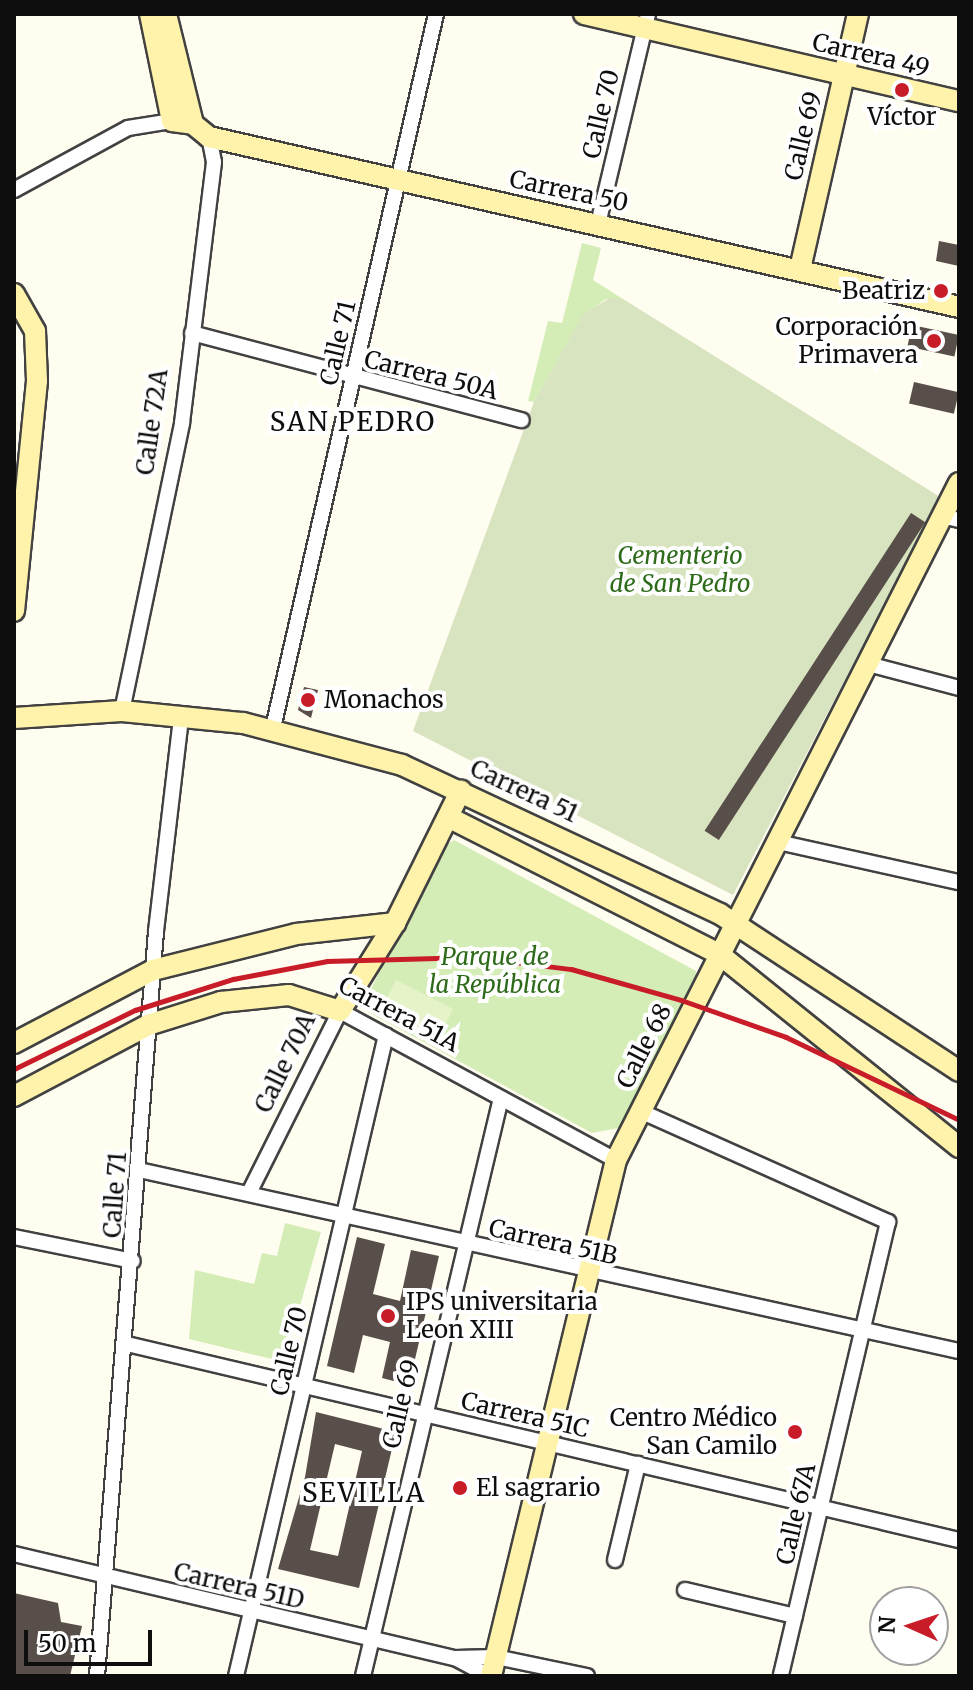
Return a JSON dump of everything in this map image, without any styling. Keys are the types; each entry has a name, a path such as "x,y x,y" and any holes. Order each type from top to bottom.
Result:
{"street":[{"path":"14,190 128,128 172,121 150,14"},
{"name":"Calle 72A","path":"122,711 182,423 214,162 201,130 166,14"},
{"name":"Calle 71","path":"273,728 436,14"},
{"name":"Carrera 49","path":"584,14 646,21 844,75 959,101"},
{"name":"Calle 69","path":"800,269 858,14"},
{"name":"Calle 70","path":"598,224 646,21"},
{"name":"Carrera 50","path":"172,121 397,182 598,224 959,307"},
{"path":"14,294 35,331 37,381 17,555 14,611"},
{"name":"Carrera 50A","path":"192,333 353,379 522,420"},
{"name":"Calle 68","path":"492,1670 584,1272 616,1160 719,954 952,518 959,483"},
{"path":"872,665 959,688"},
{"name":"Carrera 51","path":"14,718 122,711 273,728 402,765 461,790 736,923 957,1065"},
{"name":"Calle 71","path":"97,1676 127,1344 148,1025 181,717"},
{"name":"Calle 70A","path":"249,1193 340,1011 395,923 461,790"},
{"path":"448,817 719,954 959,1147"},
{"path":"778,842 959,882"},
{"path":"14,1043 153,970 283,937 395,923"},
{"name":"Carrera 51A","path":"14,1096 148,1025 267,995 303,997 340,1011 616,1160"},
{"name":"Calle 70","path":"236,1676 386,1035"},
{"name":"Calle 69","path":"363,1676 501,1098"},
{"name":"Calle 67A","path":"640,1111 888,1222 781,1676"},
{"name":"Carrera 51B","path":"139,1170 584,1272 959,1351"},
{"path":"14,1237 133,1261"},
{"name":"Carrera 51C","path":"127,1344 959,1540"},
{"path":"615,1560 638,1464"},
{"name":"Carrera 51D","path":"14,1554 455,1658 492,1670 587,1676"},
{"path":"685,1590 795,1616"}],"green space":[{"path":"582,243 601,248 593,280 623,299 606,299 583,315 534,402 528,401 548,321 562,323"},
{"name":"Cementerio de San Pedro","path":"610,298 623,299 940,497 733,895 413,731 534,402 583,314"},
{"name":"Parque de la República","path":"454,840 696,971 695,986 619,1128 592,1133 368,1012 366,999 441,849"},
{"path":"396,980 453,1009 438,1038 381,1009"},
{"path":"285,1223 321,1232 284,1362 189,1339 195,1270 254,1284 262,1253 277,1256"}],"building":[{"path":"939,241 959,245 959,266 936,261"},
{"name":"Corporación Primavera","path":"912,325 959,335 954,356 907,347"},
{"path":"914,382 959,392 954,414 909,403"},
{"path":"911,513 925,522 719,840 705,831"},
{"name":"Monachos","path":"304,687 318,690 311,718 298,710"},
{"path":"357,1237 385,1244 373,1294 400,1301 411,1250 439,1256 409,1385 382,1378 390,1342 363,1335 354,1373 327,1366"},
{"path":"316,1412 396,1432 359,1588 278,1569 305,1477","holes":["335,1444 362,1451 338,1556 310,1550"]},
{"path":"14,1593 58,1603 61,1622 82,1626 70,1676 14,1676"}],"railway":[{"path":"14,1069 135,1010 233,979 327,961 474,957 571,969 681,1000 786,1037 959,1120"}],"place":[{"name":"Víctor","path":"902,90"},
{"name":"Beatriz","path":"941,291"},
{"name":"Corporación Primavera","path":"934,341"},
{"name":"Monachos","path":"308,700"},
{"name":"IPS universitaria Leon XIII","path":"388,1316"},
{"name":"Centro Médico San Camilo","path":"795,1432"},
{"name":"El sagrario","path":"460,1488"}],"district":[{"name":"SAN PEDRO","path":"353,422"},
{"name":"SEVILLA","path":"364,1493"}]}
